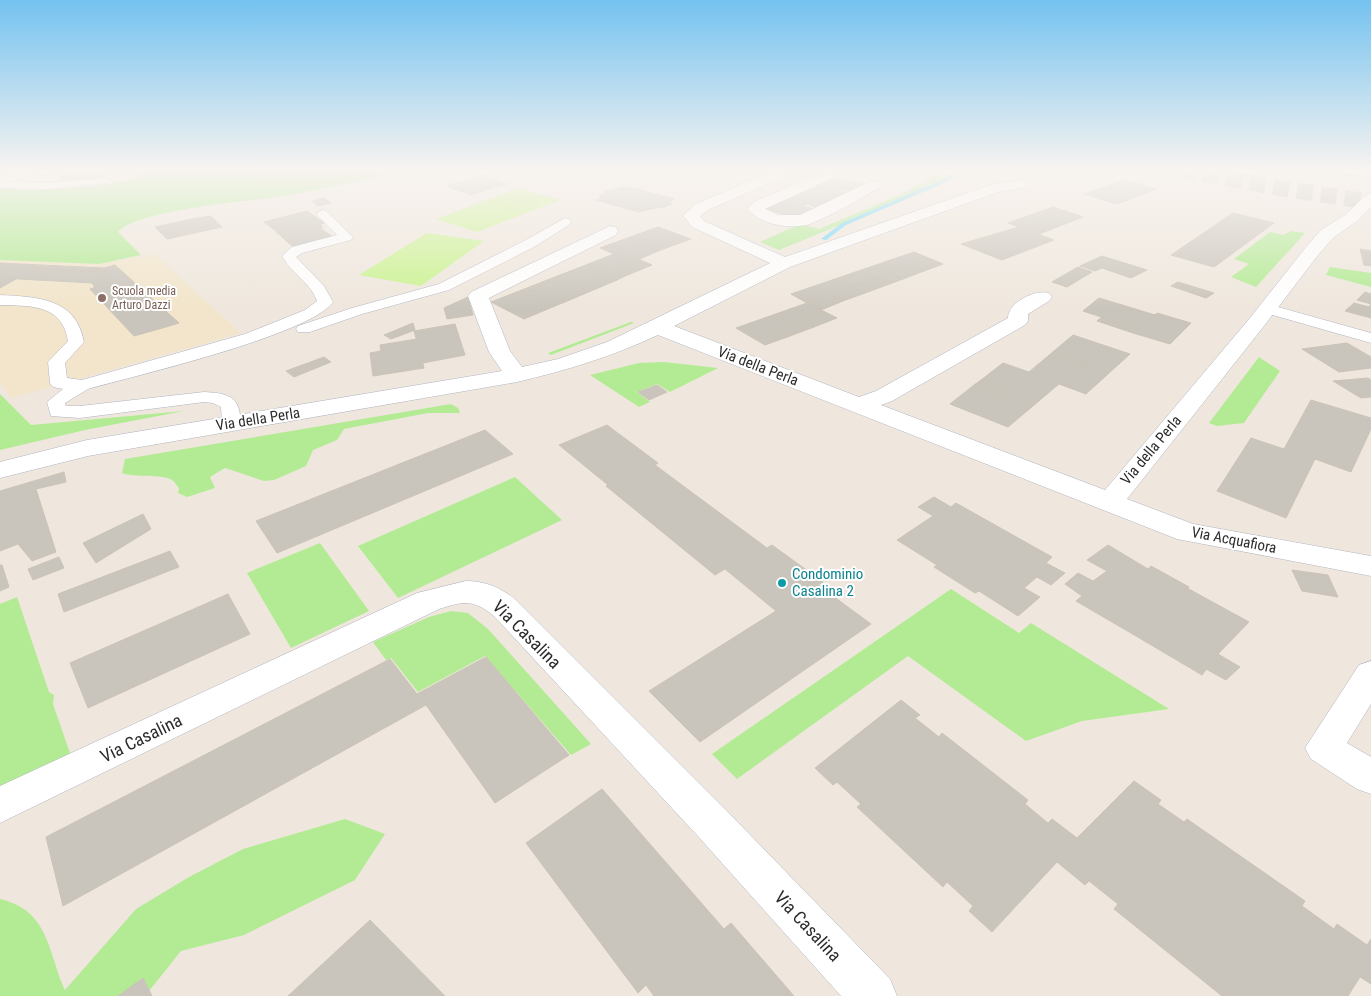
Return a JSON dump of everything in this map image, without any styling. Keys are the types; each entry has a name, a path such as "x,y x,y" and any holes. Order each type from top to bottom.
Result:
{"street":[{"path":"692,215 698,224 784,263"},
{"path":"767,215 794,221 804,220 813,215"},
{"name":"Via della Perla","path":"0,470 87,448 517,375 564,364 615,347 784,263 918,215"},
{"name":"Via della Perla","path":"657,327 1110,502 1120,487 1267,309 1290,277 1327,234 1361,218"},
{"path":"517,375 500,352 478,296 610,232"},
{"path":"859,405 884,396 1018,320 1018,312 1042,296"},
{"name":"Via Acquafiora","path":"1110,502 1188,532 1368,570"},
{"name":"Via Casalina","path":"0,805 428,600 458,592 490,596 505,608 710,821 873,996"},
{"path":"1371,674 1324,748 1371,777"}],"lane":[{"path":"231,423 230,405 217,398 204,397 80,412 58,412 56,402 82,385 278,327 320,309 325,302 324,296 306,274 292,262 289,256 297,250 346,237 324,215"},
{"path":"145,367 160,370 184,367 357,311 444,287 529,244 565,222"},
{"path":"5,300 40,302 62,311 76,332 76,342 56,362 58,383 82,385"},
{"path":"1267,309 1371,338"}],"shaded area":[{"name":"Scuola media Arturo Dazzi","path":"154,254 241,333 11,398 0,382 0,260 99,264"}],"green space":[{"path":"0,215 155,215 130,224 118,232 141,255 99,264 0,260"},
{"path":"445,215 520,215 477,232 436,219"},
{"path":"851,215 864,215 779,250 760,242 800,224 819,229"},
{"path":"1291,231 1305,233 1256,287 1231,277 1249,264 1234,259 1270,232 1283,235"},
{"path":"427,233 484,241 421,286 359,275"},
{"path":"1330,267 1371,273 1371,287 1326,275"},
{"path":"631,322 634,323 551,355 548,353"},
{"path":"1259,357 1280,371 1244,423 1217,426 1209,423"},
{"path":"664,362 718,368 670,392 657,384 637,392 650,402 639,407 590,375 639,363"},
{"path":"0,394 31,425 184,411 85,430 0,450"},
{"path":"451,404 458,408 460,413 428,413 344,429 337,440 313,450 306,466 274,480 264,481 225,468 210,477 215,488 187,497 178,493 179,488 170,479 122,473 125,459"},
{"path":"515,477 562,520 398,598 358,546"},
{"path":"320,543 369,611 291,648 247,573"},
{"path":"951,589 1019,633 1031,623 1169,709 1082,721 1026,741 908,656 737,779 712,754"},
{"path":"17,597 49,692 54,695 53,704 71,756 0,789 0,604"},
{"path":"451,611 468,613 488,629 591,744 571,755 485,656 418,692 391,658 386,660 373,642 429,617"},
{"path":"345,819 385,834 355,880 244,935 181,951 145,996 0,996 0,899 16,905 38,923 50,947 65,990 136,909 189,877 243,849"}],"building":[{"path":"289,215 313,215 317,218 272,228 264,222"},
{"path":"788,215 802,215 797,218"},
{"path":"1029,215 1083,217 1039,234 1008,223"},
{"path":"1229,215 1243,215 1274,223 1214,267 1171,255"},
{"path":"210,216 213,218 195,222 192,219"},
{"path":"213,218 222,227 167,239 155,227 192,219 195,222"},
{"path":"317,218 324,223 320,224 323,227 320,228 333,237 293,247 272,228"},
{"path":"658,227 691,239 666,248 641,238 632,241 658,251 633,262 600,248"},
{"path":"1019,227 1054,240 1002,260 961,244"},
{"path":"641,238 666,248 658,251 632,241"},
{"path":"1360,249 1371,251 1371,266 1364,265"},
{"path":"914,252 931,259 807,303 791,294"},
{"path":"614,254 633,262 638,259 652,265 625,276 600,264 589,268 617,280 565,302 538,289 527,293 555,306 524,319 491,302"},
{"path":"1102,256 1147,270 1131,278 1102,268 1095,271 1080,266"},
{"path":"931,259 943,264 924,271 911,266"},
{"path":"0,263 104,268 115,265 179,323 166,327 119,280 95,288 92,283 108,272 0,266"},
{"path":"600,264 625,276 617,280 589,268"},
{"path":"0,266 108,272 92,283 0,278"},
{"path":"911,266 924,271 903,279 891,273"},
{"path":"1078,267 1092,272 1067,287 1052,282"},
{"path":"891,273 903,279 865,293 852,287"},
{"path":"0,278 16,279 0,288"},
{"path":"119,280 166,327 134,336 90,289"},
{"path":"1178,282 1214,293 1206,298 1171,286"},
{"path":"852,287 865,293 843,301 830,295"},
{"path":"538,289 565,302 555,306 527,293"},
{"path":"1365,292 1371,294 1371,304 1357,300"},
{"path":"830,295 843,301 821,310 807,303"},
{"path":"468,297 473,315 447,319 444,308"},
{"path":"1099,298 1155,315 1138,329 1083,311"},
{"path":"807,303 825,312 753,338 736,328"},
{"path":"1354,303 1369,307 1371,304 1371,318 1345,311"},
{"path":"825,312 837,318 814,327 802,320"},
{"path":"1157,313 1191,323 1170,344 1133,333"},
{"path":"1102,317 1138,329 1133,333 1097,321"},
{"path":"802,320 814,327 790,336 778,329"},
{"path":"413,323 415,330 391,339 384,335"},
{"path":"455,324 465,355 423,363 414,331"},
{"path":"778,329 790,336 765,345 753,338"},
{"path":"1073,335 1130,354 1086,394 1059,384 1008,427 950,404 974,385 1013,400 1020,393 981,380 1003,363 1029,372 1048,356 1086,369 1093,364 1054,351"},
{"path":"417,339 424,368 373,376 370,353 381,351 380,345"},
{"path":"1347,343 1371,357 1371,368 1339,372 1302,349"},
{"path":"1054,351 1093,364 1086,369 1048,356"},
{"path":"324,357 331,362 294,377 286,371"},
{"path":"1368,378 1371,380 1371,397 1361,398 1333,381"},
{"path":"981,380 1020,393 1013,400 974,385"},
{"path":"657,385 667,392 649,400 638,392"},
{"path":"1311,400 1371,418 1371,429 1351,472 1315,459 1286,518 1217,491 1251,438 1284,449"},
{"name":"Condominio Casalina 2","path":"607,425 658,463 655,465 767,548 772,545 823,582 818,585 871,624 700,742 649,691 776,611 725,569 715,575 559,445"},
{"path":"485,430 513,454 277,553 256,521"},
{"path":"64,472 66,482 36,489 56,552 32,561 18,544 0,551 0,491"},
{"path":"934,497 951,507 956,503 1052,557 1046,563 1065,573 1051,585 1037,577 1024,588 1040,597 1018,616 979,591 975,593 934,567 937,565 897,540 933,516 918,507"},
{"path":"143,514 151,529 96,563 83,543"},
{"path":"1108,545 1148,569 1151,566 1189,587 1169,605 1130,581 1113,597 1152,619 1136,636 1076,601 1082,596 1065,584 1078,573 1093,581 1107,571 1087,560"},
{"path":"170,551 179,567 64,612 58,594"},
{"path":"59,557 64,568 33,580 28,569"},
{"path":"0,565 2,565 9,587 0,591"},
{"path":"1292,570 1328,575 1338,597 1302,591"},
{"path":"1130,581 1153,595 1136,610 1113,597"},
{"path":"1187,588 1249,622 1218,654 1202,675 1136,636 1152,619 1136,610 1153,595 1169,605"},
{"path":"228,594 250,634 88,708 70,663"},
{"path":"1218,654 1240,667 1226,680 1206,669"},
{"path":"486,657 569,755 495,803 426,705 63,906 46,837 390,659 417,694"},
{"path":"901,700 920,715 915,718 939,737 942,733 1028,800 1025,804 1048,823 1052,819 1077,838 1134,781 1161,800 1158,804 1184,822 1187,819 1305,901 1302,906 1334,929 1337,924 1367,945 1371,939 1371,984 1360,977 1348,996 1222,996 1114,909 1118,904 1089,881 1085,885 1057,862 992,932 969,911 973,906 947,882 943,887 857,807 861,804 837,782 833,785 815,768"},
{"path":"602,789 724,929 731,923 794,996 654,996 646,985 638,993 526,843"},
{"path":"370,920 445,996 288,996"},
{"path":"143,978 152,996 118,996"}],"waterway":[{"path":"824,239 844,224 864,215"}],"place":[{"name":"Scuola media Arturo Dazzi","path":"102,298"},
{"name":"Condominio Casalina 2","path":"782,583"}]}
